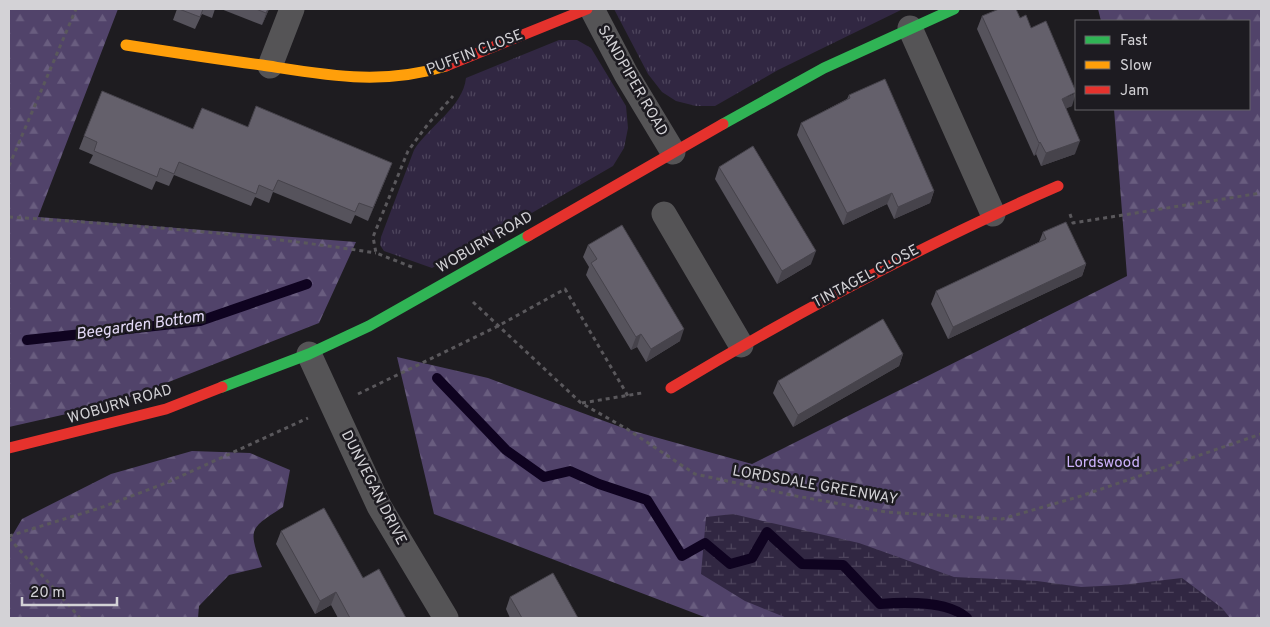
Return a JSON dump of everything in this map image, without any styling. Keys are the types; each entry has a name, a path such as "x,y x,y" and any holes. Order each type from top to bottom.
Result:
{"street":[{"path":"270,66 292,9"},
{"name":"PUFFIN CLOSE","path":"126,45 326,75 381,79 418,75 457,63 587,9"},
{"name":"SANDPIPER ROAD","path":"592,9 626,74 673,152"},
{"name":"WOBURN ROAD","path":"9,448 72,434 166,409 309,354 369,326 824,68 954,9"},
{"path":"910,28 993,214"},
{"name":"TINTAGEL CLOSE","path":"671,388 741,345 859,280 993,214 1058,186"},
{"path":"664,214 741,345"},
{"name":"DUNVEGAN DRIVE","path":"309,354 379,506 446,618"}],"path":[{"path":"9,166 76,9"},
{"path":"376,253 373,237 408,151 428,124 458,91 460,79 457,63"},
{"path":"1058,186 1073,223 1261,193"},
{"path":"9,217 149,226 293,240 376,253 450,281"},
{"name":"LORDSDALE GREENWAY","path":"450,281 581,403 626,429 695,474 796,496 886,512 1002,519 1081,496 1261,434"},
{"path":"80,618 9,537 100,508 166,483 498,326 565,288 628,396"},
{"path":"581,403 671,388"}],"green space":[{"path":"9,9 118,9 38,217 356,242 319,323 115,403 9,427"},
{"path":"614,9 903,9 778,70 715,106 696,106 676,101 662,92 648,74"},
{"name":"Lordswood","path":"1098,9 1261,9 1261,618 707,618 434,514 397,357 488,378 626,429 752,464 1127,276 1114,110 1250,110 1250,20 1101,20"},
{"path":"559,40 577,40 591,48 626,106 628,128 624,148 613,166 499,232 432,268 384,251 380,245 381,237 414,150 459,98 466,78"},
{"path":"192,451 250,453 290,470 283,507 263,520 254,531 255,544 262,567 229,575 199,606 198,618 9,618 9,541 22,519 111,474"},
{"path":"733,514 859,543 954,577 1037,581 1081,587 1121,585 1182,578 1222,608 1230,618 787,618 745,601 701,574 706,517"}],"building":[{"path":"179,9 203,9 200,17"},
{"path":"256,9 268,9 266,13"},
{"path":"999,9 1016,9 1020,18 1026,15 1031,28 1046,21 1075,90 1075,92 1062,99 1080,141 1046,153 1039,143 982,16"},
{"path":"885,79 934,191 898,207 892,193 847,213 801,123 850,98 849,95"},
{"path":"102,91 193,129 202,108 248,127 256,106 392,163 373,208 359,203 355,212 278,180 273,191 259,185 256,194 179,162 174,174 160,168 157,177 94,151 97,142 84,136"},
{"path":"753,146 816,251 782,271 719,167"},
{"path":"1066,222 1086,264 953,327 936,291 1046,239 1043,232"},
{"path":"622,225 684,329 651,349 641,334 636,337 591,263 597,259 588,245"},
{"path":"883,319 903,354 798,415 778,381"},
{"path":"324,508 363,578 379,569 406,618 350,618 336,592 320,601 281,531"},
{"path":"553,573 578,618 522,618 510,597"}],"waterway":[{"name":"Beegarden Bottom","path":"27,340 200,321 307,284"},
{"name":"Beegarden Bottom","path":"437,378 506,450 544,477 570,471 599,484 647,500 682,556 705,543 730,564 752,558 767,532 802,564 843,565 880,604 925,604 949,608 967,618"}],"traffic: fast":[{"path":"723,124 824,68 954,9"},
{"path":"222,387 309,354 369,326 528,236"}],"traffic: slow":[{"path":"126,45 354,77 399,76 446,66"}],"traffic: jam":[{"path":"446,66 587,9"},
{"path":"528,236 723,124"},
{"path":"671,388 813,306 959,231 1058,186"},
{"path":"9,448 166,409 222,387"}]}
